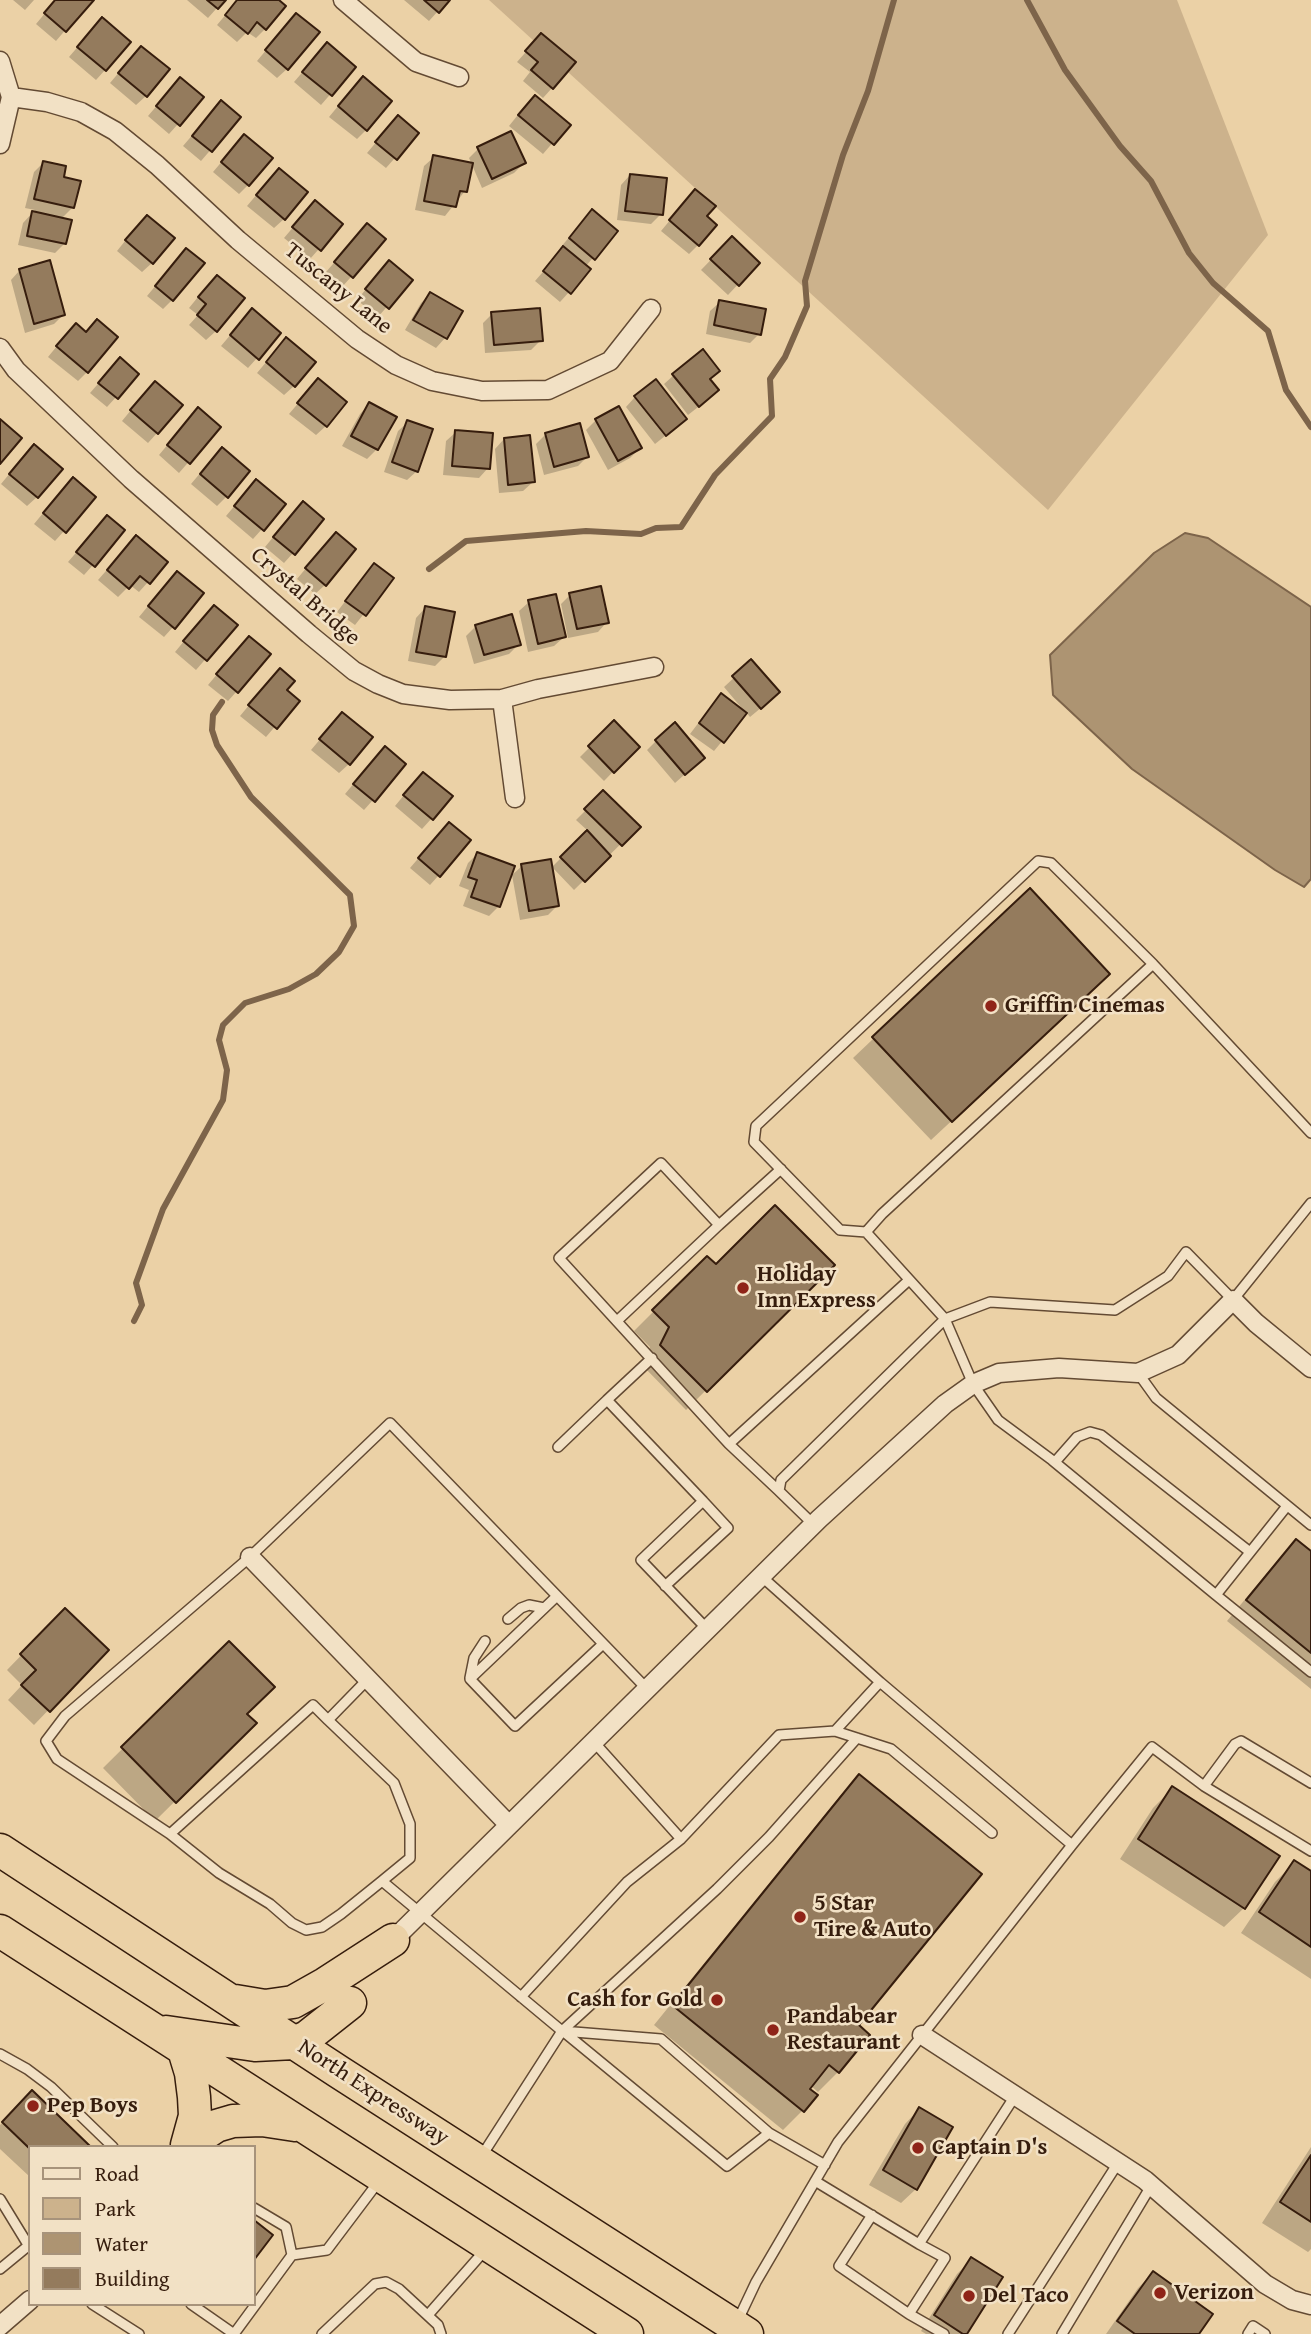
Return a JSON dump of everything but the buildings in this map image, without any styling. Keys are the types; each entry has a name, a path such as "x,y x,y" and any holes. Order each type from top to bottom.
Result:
{"highway":[{"name":"North Expressway","path":"0,1850 738,2331"},
{"path":"0,1931 627,2334"},
{"path":"229,2000 265,2006 293,2002 393,1940"},
{"path":"339,2072 335,2051 340,2027 350,2003 393,1940"},
{"path":"153,2030 255,2045 294,2043 307,2037 350,2003"},
{"path":"184,2050 191,2073 195,2116 187,2145"},
{"path":"188,2145 216,2126 247,2119 278,2121 309,2130"}],"street":[{"path":"342,0 416,62 459,77"},
{"path":"0,61 11,97 0,144"},
{"name":"Tuscany Lane","path":"11,97 47,102 81,112 115,131 357,340 396,365 432,382 482,391 548,390 610,361 651,309"},
{"name":"Crystal Bridge","path":"0,348 16,370 131,479 354,671 378,684 403,694 450,700 502,699 538,689 654,667"},
{"path":"502,699 516,798"},
{"path":"393,1940 813,1524 945,1404 973,1384 999,1374 1059,1368 1138,1373 1178,1355 1233,1300 1256,1323 1311,1368"},
{"path":"250,1557 509,1825"},
{"path":"922,2035 1151,2186 1265,2284 1292,2300 1311,2305"},
{"path":"0,2326 28,2302"}],"lane":[{"path":"1311,1133 1153,964 1051,863 1038,861 756,1126 754,1142 839,1230 866,1232 944,1319 973,1384 998,1420 1055,1462 1311,1672"},
{"path":"866,1232 882,1214 1153,964"},
{"path":"719,1225 661,1163 559,1258 729,1444 813,1524"},
{"path":"617,1321 781,1169"},
{"path":"779,1491 781,1480 944,1319 990,1302 1115,1310 1168,1276 1186,1252 1233,1300 1311,1203"},
{"path":"729,1444 909,1280"},
{"path":"558,1447 652,1358"},
{"path":"1138,1373 1156,1398 1311,1525"},
{"path":"607,1400 728,1528 665,1586"},
{"path":"170,1834 313,1705 394,1783 411,1824 410,1857 341,1914 322,1927 306,1930 219,1873 170,1834 57,1759 46,1741 65,1716 250,1557 390,1423 647,1689"},
{"path":"1055,1462 1077,1437 1090,1432 1101,1435 1250,1552"},
{"path":"703,1501 640,1560 707,1629"},
{"path":"1216,1595 1287,1506"},
{"path":"761,1576 880,1682 1072,1845"},
{"path":"470,1679 557,1596"},
{"path":"508,1619 529,1605 544,1608"},
{"path":"470,1679 474,1658 485,1642"},
{"path":"470,1679 515,1726 603,1644"},
{"path":"328,1720 368,1679"},
{"path":"835,1731 880,1682"},
{"path":"521,1997 627,1882 681,1839 779,1735 835,1731 891,1749 992,1833"},
{"path":"479,2162 562,2031 743,1863 857,1738"},
{"path":"594,1741 681,1839"},
{"path":"1204,1786 1235,1744 1241,1741 1311,1783"},
{"path":"738,2331 756,2282 838,2142 1152,1747 1204,1786 1311,1851"},
{"path":"382,1881 727,2166 769,2133"},
{"path":"562,2031 661,2039 769,2133 825,2165"},
{"path":"0,2054 51,2087 111,2145"},
{"path":"919,2244 1015,2096"},
{"path":"1008,2334 1118,2163"},
{"path":"256,2304 292,2255 327,2250 382,2177"},
{"path":"815,2182 945,2258 909,2314"},
{"path":"1062,2334 1151,2186"},
{"path":"0,2199 28,2245"},
{"path":"256,2209 286,2227 292,2255"},
{"path":"872,2216 839,2266 909,2314 944,2334"},
{"path":"428,2315 489,2245"},
{"path":"0,2269 28,2248"},
{"path":"322,2334 375,2284 386,2282 399,2289 428,2315 438,2325 440,2334"},
{"path":"95,2306 139,2334"},
{"path":"194,2306 234,2334 255,2306"},
{"path":"1248,2334 1253,2326 1265,2334"}],"green space":[{"path":"489,0 1177,0 1268,235 1048,510"}],"water":[{"path":"1185,533 1208,538 1311,607 1311,879 1304,887 1275,870 1132,769 1053,695 1050,655 1154,553"}],"waterway":[{"path":"429,569 466,541 586,531 641,534 656,528 681,527 715,475 772,416 770,379 785,357 807,306 805,281 843,155 868,91 894,0"},
{"path":"1027,0 1065,70 1120,146 1151,181 1189,253 1213,283 1268,331 1286,390 1311,427"},
{"path":"134,1321 142,1305 136,1283 163,1209 223,1100 227,1070 219,1040 223,1025 245,1003 289,989 316,974 339,952 354,926 350,895 251,797 217,745 212,730 213,715 222,702"}],"place":[{"name":"Griffin Cinemas","path":"991,1006"},
{"name":"Holiday Inn Express","path":"743,1288"},
{"name":"5 Star Tire & Auto","path":"800,1917"},
{"name":"Cash for Gold","path":"717,2000"},
{"name":"Pandabear Restaurant","path":"773,2030"},
{"name":"Pep Boys","path":"33,2106"},
{"name":"Captain D's","path":"918,2148"},
{"name":"Verizon","path":"1160,2293"},
{"name":"Del Taco","path":"969,2296"}]}
